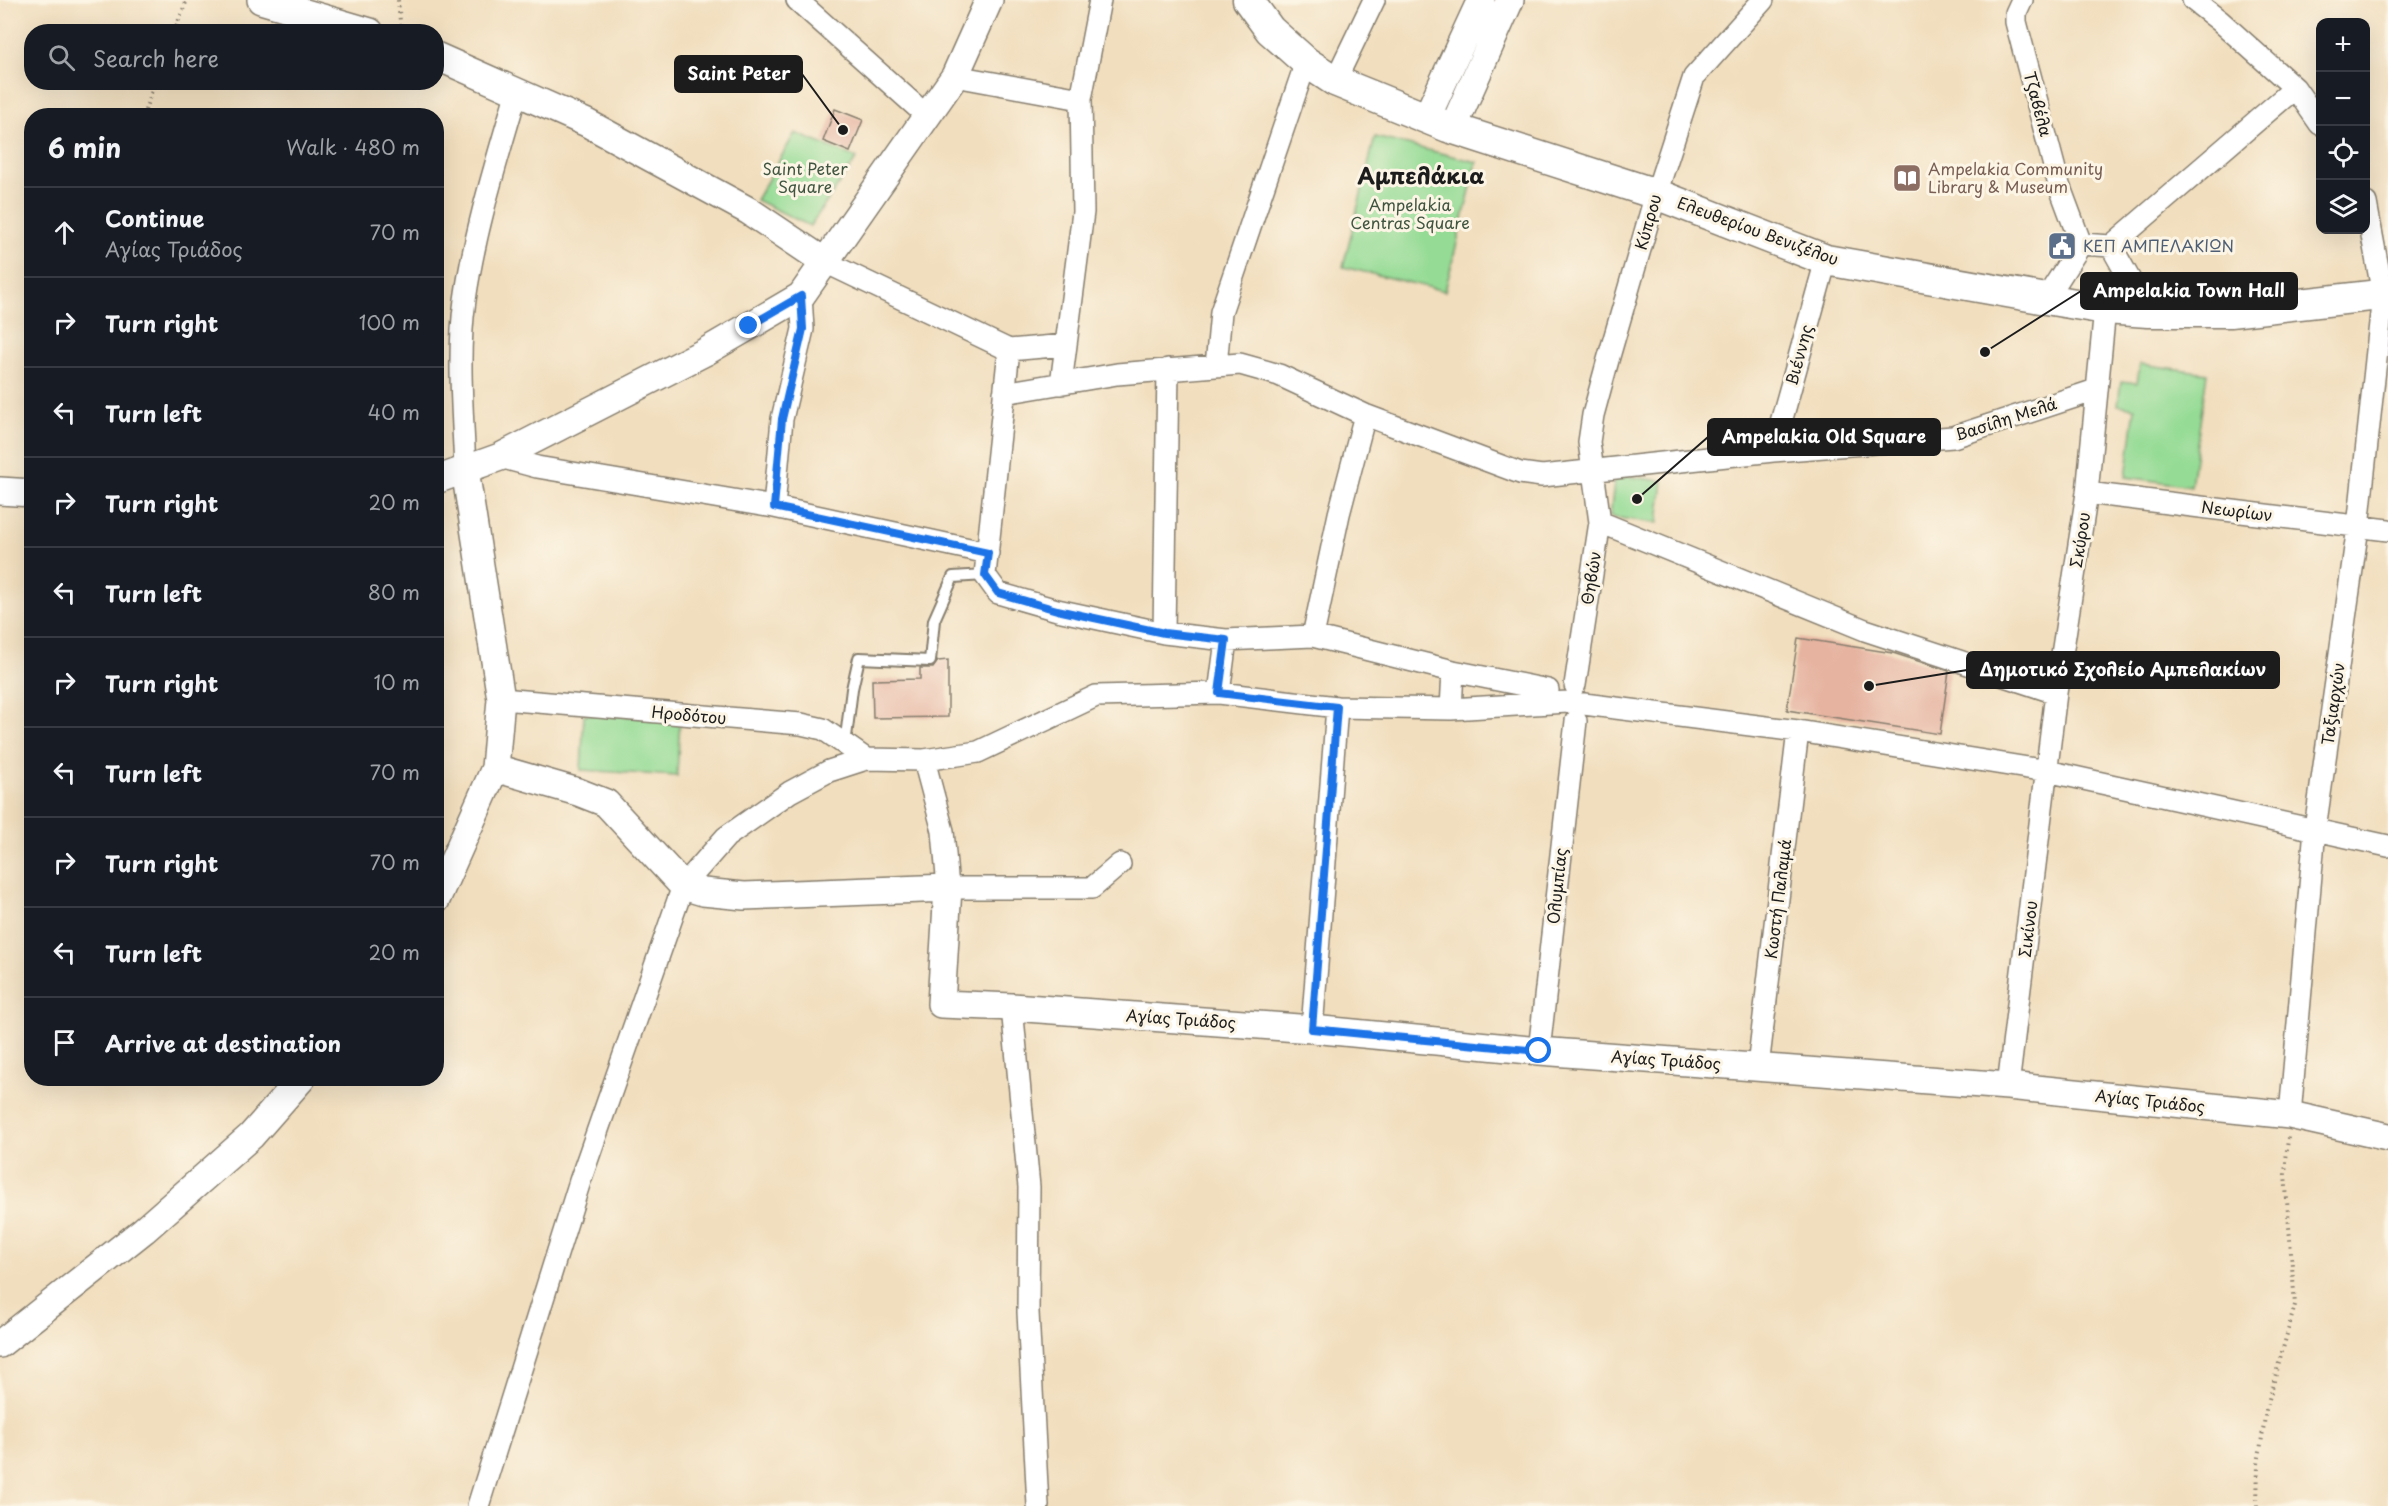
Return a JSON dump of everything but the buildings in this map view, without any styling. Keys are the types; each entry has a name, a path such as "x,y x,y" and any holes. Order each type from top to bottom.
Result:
{"main road":[{"name":"Ελευθερίου Βενιζέλου","path":"1248,0 1270,30 1306,62 1335,81 1440,123 1656,194 1826,260 2105,309 2148,312 2230,312 2385,295"}],"street":[{"path":"261,0 343,24"},
{"path":"797,0 928,117"},
{"path":"444,477 500,457 705,352 801,296 955,76 989,0"},
{"path":"1061,384 1083,212 1081,99 1100,0"},
{"path":"1335,81 1374,0"},
{"path":"1440,123 1481,0"},
{"path":"1440,123 1510,0"},
{"name":"Κύπρου","path":"1593,470 1589,442 1593,415 1656,194 1694,77 1763,0"},
{"name":"Τζαβέλα","path":"2022,0 2016,13 2016,22 2059,186 2081,244"},
{"path":"2193,0 2295,88 2316,118"},
{"path":"444,59 586,123 749,211 825,262 1009,350 1065,345"},
{"path":"1216,366 1221,312 1306,62"},
{"path":"955,76 1081,99"},
{"path":"2046,299 2081,244 2111,246 2295,88"},
{"path":"444,882 495,768 501,699 465,470 462,372 465,301 486,197 517,91"},
{"name":"Ταξιαρχών","path":"2290,1114 2315,829 2358,526 2385,295 2370,222"},
{"path":"2111,246 2148,312"},
{"name":"Βιέννης","path":"1773,451 1826,260"},
{"path":"774,507 782,419 803,329 801,296"},
{"name":"Σκύρου","path":"2047,771 2056,693 2087,493 2105,309"},
{"path":"1009,350 985,575 998,593 1057,610 1164,633 1226,640 1313,636 1453,671 1548,690"},
{"name":"Βασίλη Μελά","path":"1004,393 1117,374 1240,364 1279,375 1365,415 1520,473 1542,476 1773,451 1953,437 2096,390"},
{"path":"1164,633 1168,369"},
{"path":"1313,636 1339,514 1365,415"},
{"path":"500,457 537,467 774,507 988,553"},
{"name":"Θηβών","path":"1575,685 1600,522 1593,470"},
{"path":"0,491 24,492"},
{"name":"Νεωρίων","path":"2087,493 2388,530"},
{"path":"1600,522 1864,630 2056,693"},
{"path":"1219,693 1226,640"},
{"path":"1451,709 1453,671"},
{"path":"478,1506 580,1181 683,886 726,837 790,792 829,771 866,759 924,760 978,752 1096,696 1219,693 1337,707 1451,709 1568,702 1798,731 2047,771 2388,846"},
{"name":"Ηροδότου","path":"501,699 801,724 823,729 866,759"},
{"path":"1312,1029 1337,707"},
{"name":"Ολυμπίας","path":"1539,1051 1576,721"},
{"name":"Κωστή Παλαμά","path":"1758,1067 1798,731"},
{"path":"924,760 943,831 948,888"},
{"path":"495,768 578,792 606,803 683,886 703,892 744,896 948,888 1092,888 1120,864"},
{"name":"Σικίνου","path":"2008,1086 2047,771"},
{"name":"Αγίας Τριάδος","path":"948,888 941,1004 1312,1029 1539,1051 2008,1086 2290,1114 2388,1137"},
{"path":"1012,1007 1029,1186 1029,1334 1038,1506"},
{"path":"0,1344 144,1230 252,1136 295,1086"}],"lane":[{"path":"845,745 852,689 859,658 930,661 934,620 953,577 985,575"}],"path":[{"path":"177,24 187,0"},
{"path":"398,0 400,24"},
{"path":"146,108 152,90"},
{"path":"2257,1506 2256,1486 2261,1433 2272,1383 2295,1305 2285,1174 2290,1114"}],"green space":[{"name":"Saint Peter Square","path":"795,133 857,158 810,226 756,200"},
{"name":"Ampelakia Centras Square","path":"1375,137 1477,162 1445,291 1343,267"},
{"path":"2140,364 2207,373 2191,486 2126,477 2135,408 2118,405 2121,381 2137,383"},
{"path":"1615,475 1663,481 1658,523 1610,517"},
{"path":"584,714 680,719 677,776 581,770"}],"place":[{"name":"Saint Peter","path":"843,130"},
{"name":"Ampelakia Community Library & Museum","path":"1907,178"},
{"name":"ΚΕΠ ΑΜΠΕΛΑΚΙΩΝ","path":"2062,246"},
{"name":"Ampelakia Town Hall","path":"1985,352"},
{"name":"Ampelakia Old Square","path":"1637,499"},
{"name":"Δημοτικό Σχολείο Αμπελακίων","path":"1869,686"}],"district":[{"name":"Αμπελάκια","path":"1421,176"}],"route":[{"path":"749,326 801,296 803,329 782,419 774,507 988,553 985,575 998,593 1057,610 1164,633 1226,640 1219,693 1337,707 1312,1029 1539,1051"}]}
